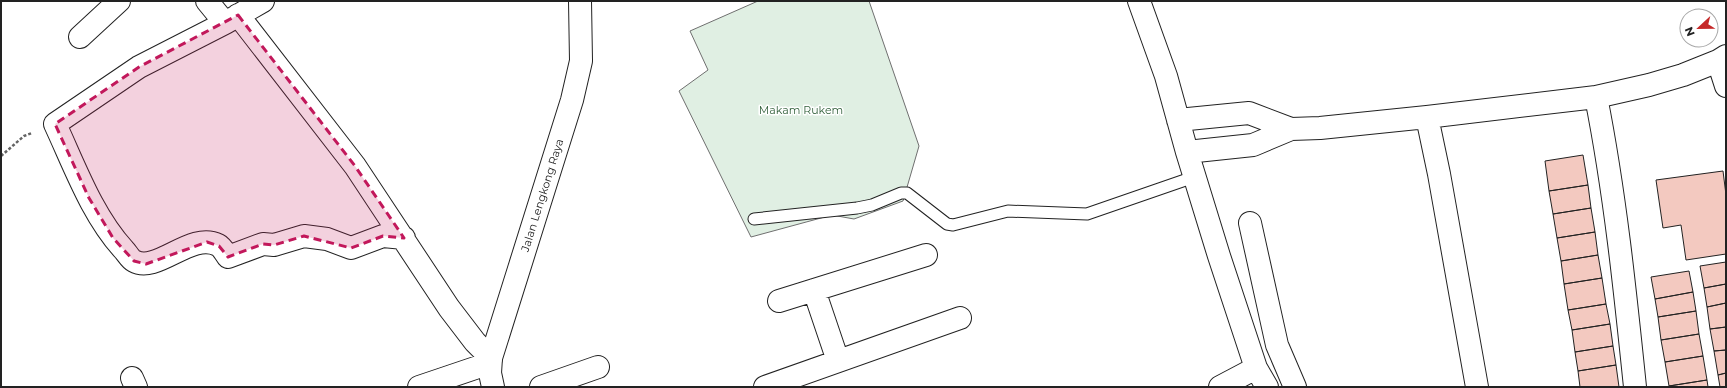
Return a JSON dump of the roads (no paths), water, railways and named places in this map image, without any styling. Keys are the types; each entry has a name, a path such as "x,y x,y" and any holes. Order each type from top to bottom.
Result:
{"street":[{"path":"80,37 119,1"},
{"path":"207,1 231,19 355,166 449,308 490,360 419,387"},
{"path":"263,1 139,67 55,124 89,198 113,238 134,261 146,264 194,244 207,242 219,246 228,257 262,244 274,244 304,236 327,239 351,248 383,236 404,238"},
{"name":"Jalan Lengkong Raya","path":"493,387 490,373 490,360 572,100 581,62 580,1"},
{"path":"1139,1 1166,76 1194,177 1256,368 1267,387"},
{"path":"1187,152 1252,145 1291,129 1320,128 1427,117 1596,97 1676,77 1722,58 1726,86"},
{"path":"1596,97 1607,151 1621,254 1635,387"},
{"path":"1178,120 1249,113 1291,129"},
{"path":"1427,117 1440,174 1476,387"},
{"path":"1250,223 1277,345 1295,387"},
{"path":"779,302 926,256"},
{"path":"814,290 838,361"},
{"path":"764,387 960,318"},
{"path":"541,387 598,367"},
{"path":"1220,387 1256,368"}],"lane":[{"path":"754,219 857,208 872,205 901,193 907,193 947,224 953,225 1008,211 1087,214 1194,177"}],"park label":[{"name":"Makam Rukem","path":"801,110"}]}
